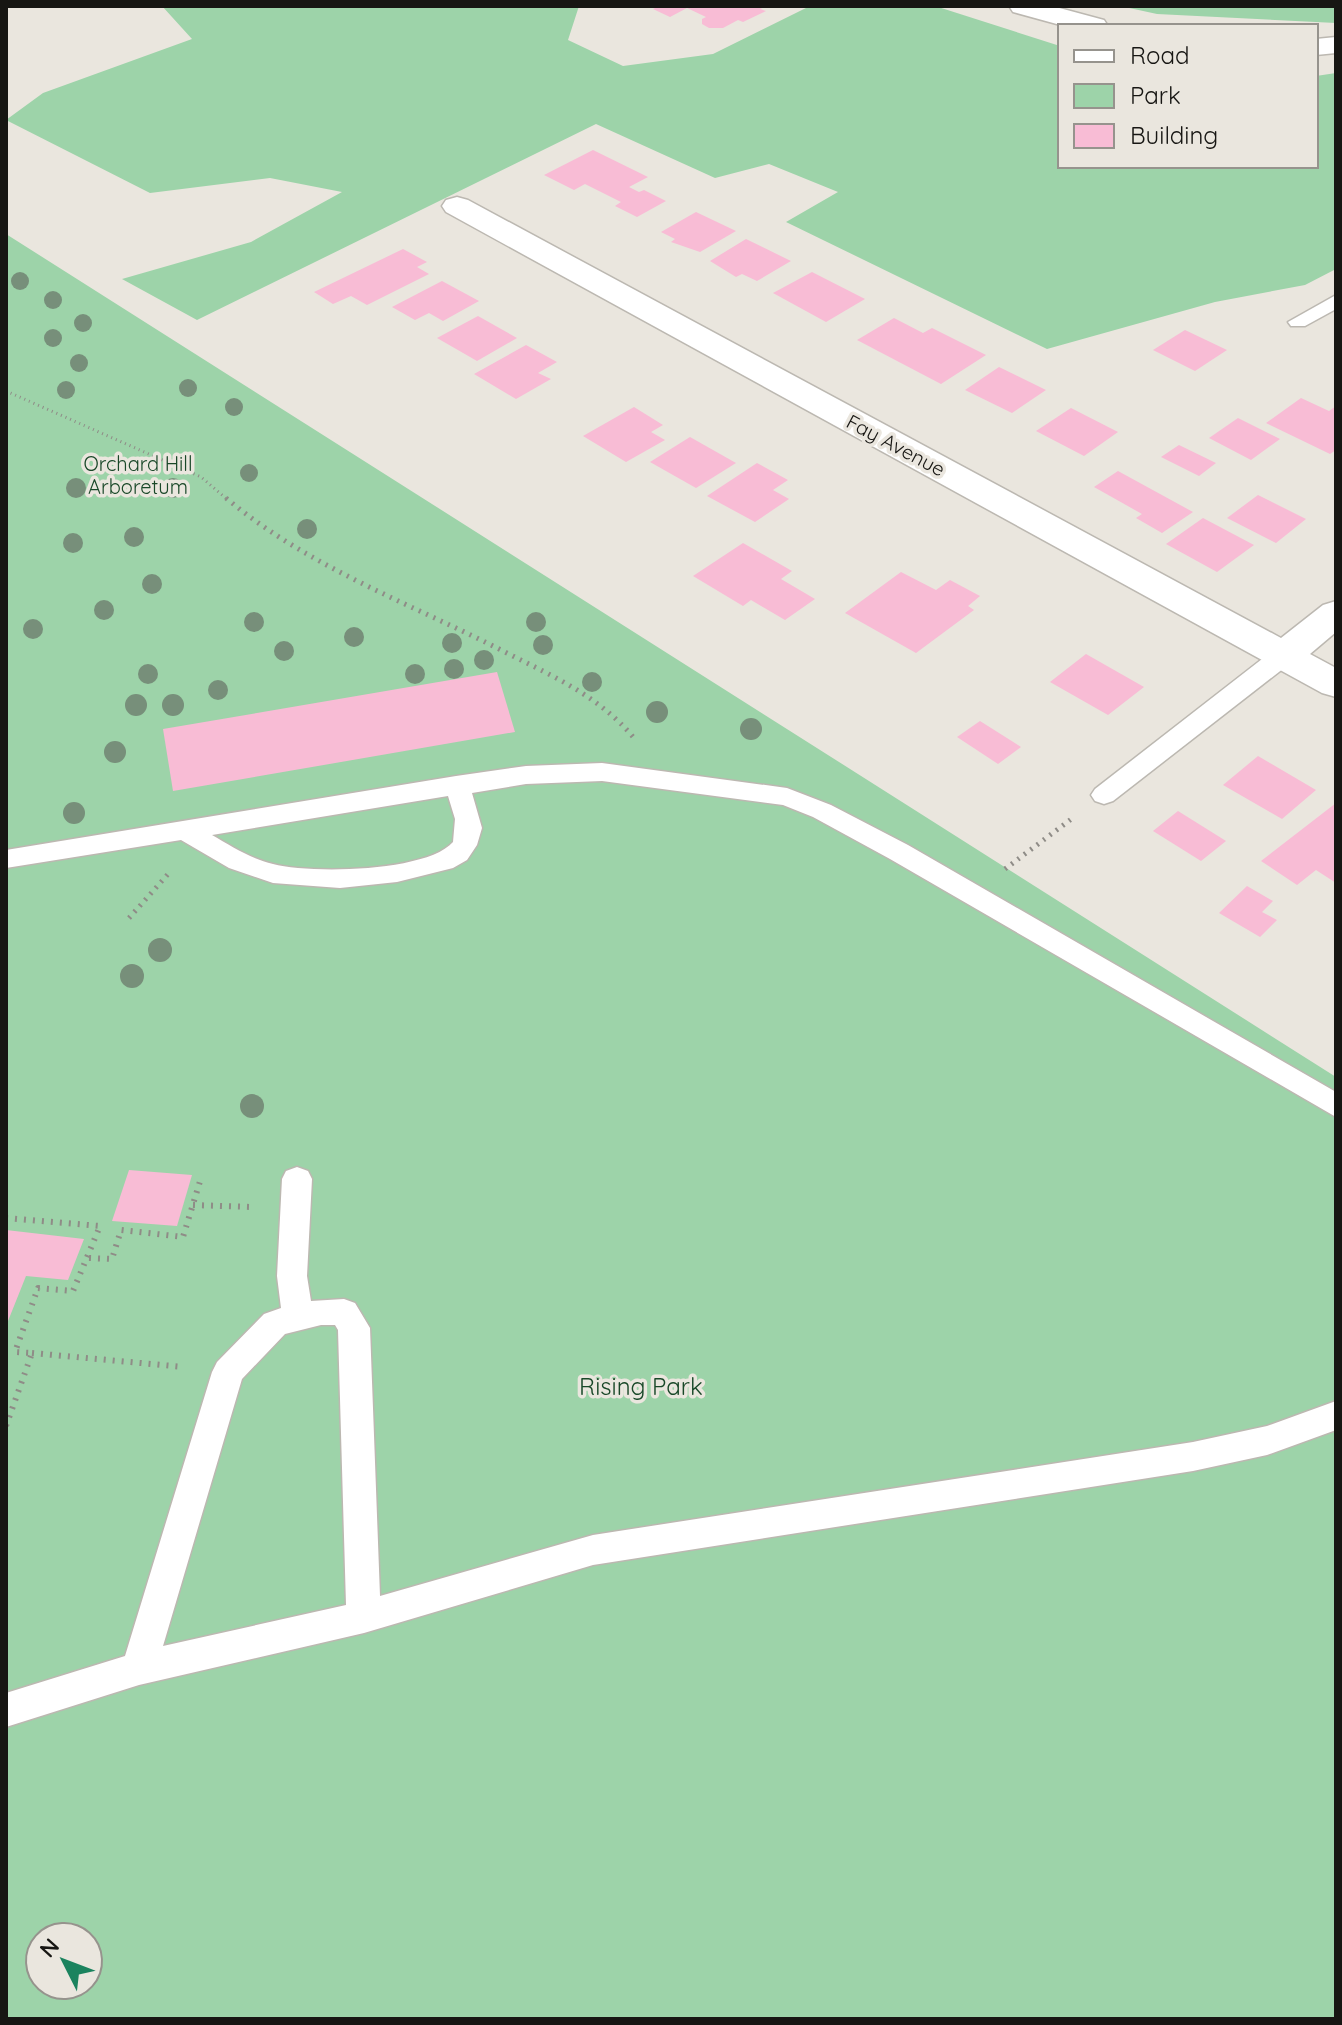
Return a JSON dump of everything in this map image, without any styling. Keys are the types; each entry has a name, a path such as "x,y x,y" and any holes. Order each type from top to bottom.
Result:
{"street":[{"path":"1022,6 1087,24"},
{"name":"Fay Avenue","path":"457,206 1336,684"},
{"path":"1284,655 1336,613"}],"lane":[{"path":"1298,322 1336,301"},
{"path":"1104,795 1284,655"},
{"path":"6,859 526,775 602,772 787,797 822,811 971,894 1336,1106"},
{"path":"186,831 235,862 276,875 313,880 383,874 434,864 459,852 470,830 467,812 456,785"},
{"path":"296,1194 292,1276 298,1317"},
{"path":"139,1668 228,1372 275,1323 321,1312 344,1312 354,1328 364,1617"},
{"path":"6,1710 139,1668 364,1617 593,1550 1144,1465 1312,1428 1336,1415"}],"path":[{"path":"6,391 201,477 251,519 325,566 436,617 558,679 612,712 672,782"},
{"path":"971,894 1104,795"},
{"path":"129,918 165,881"},
{"path":"89,1258 112,1259 121,1230 183,1237 201,1178"},
{"path":"193,1205 296,1194"},
{"path":"6,1218 100,1226 73,1291 38,1288 15,1352 228,1372"},
{"path":"6,1426 32,1353"}],"green space":[{"path":"162,6 579,6 568,40 623,66 713,54 810,6 935,6 1058,45 1058,168 1318,168 1318,76 1336,73 1336,269 1305,285 1215,302 1047,349 786,222 838,192 769,164 715,178 596,124 197,320 122,279 251,242 342,192 270,178 150,193 6,120 43,93 192,39"},
{"path":"1120,6 1336,6 1336,23 1157,14"},
{"name":"Rising Park","path":"6,234 1336,1077 1336,2019 6,2019"}],"building":[{"path":"659,6 766,6 760,9 766,11 723,28 709,28 702,24 702,19 706,17 687,8 670,17 653,9"},
{"path":"593,150 648,177 629,187 639,192 644,190 666,201 637,217 615,206 621,202 585,184 574,190 544,175"},
{"path":"696,212 736,231 700,252 671,242 675,239 661,232"},
{"path":"746,239 791,261 757,281 742,274 736,277 710,261"},
{"path":"403,249 427,262 417,267 429,274 367,305 351,296 333,304 314,292"},
{"path":"812,272 865,299 826,322 773,293"},
{"path":"442,281 479,301 443,321 429,313 415,320 392,307"},
{"path":"478,316 517,338 477,361 437,338"},
{"path":"894,318 923,333 932,328 986,355 941,384 857,340"},
{"path":"1185,330 1227,350 1195,371 1153,350"},
{"path":"526,345 557,362 538,373 551,379 516,399 474,374"},
{"path":"999,367 1046,390 1012,413 965,390"},
{"path":"1301,398 1329,411 1336,406 1336,450 1330,454 1266,423"},
{"path":"634,407 663,425 651,432 665,440 626,462 583,436"},
{"path":"1071,408 1118,432 1084,456 1036,431"},
{"path":"1238,418 1280,439 1251,460 1209,438"},
{"path":"690,437 736,463 696,488 650,462"},
{"path":"1179,445 1216,463 1199,476 1161,457"},
{"path":"757,463 788,480 773,490 789,499 755,522 707,496"},
{"path":"1118,471 1193,512 1162,533 1136,518 1142,514 1094,487"},
{"path":"1258,495 1306,519 1276,543 1227,518"},
{"path":"1203,518 1254,545 1217,572 1166,544"},
{"path":"743,543 792,571 781,579 815,599 785,620 751,600 743,606 693,576"},
{"path":"901,572 936,590 950,580 980,596 968,606 974,610 916,653 845,613"},
{"path":"1086,654 1144,687 1108,715 1050,682"},
{"path":"497,672 515,732 173,791 163,729"},
{"path":"980,721 1021,747 998,764 957,737"},
{"path":"1258,756 1316,790 1282,819 1223,785"},
{"path":"1336,803 1336,883 1316,870 1297,885 1261,861"},
{"path":"1178,811 1226,841 1201,861 1153,831"},
{"path":"1247,886 1273,901 1262,912 1277,920 1260,937 1219,913"},
{"path":"129,1170 192,1175 177,1226 112,1221"},
{"path":"6,1230 84,1239 68,1280 26,1276 6,1326"}],"park label":[{"name":"Orchard Hill Arboretum","path":"138,474"}]}
